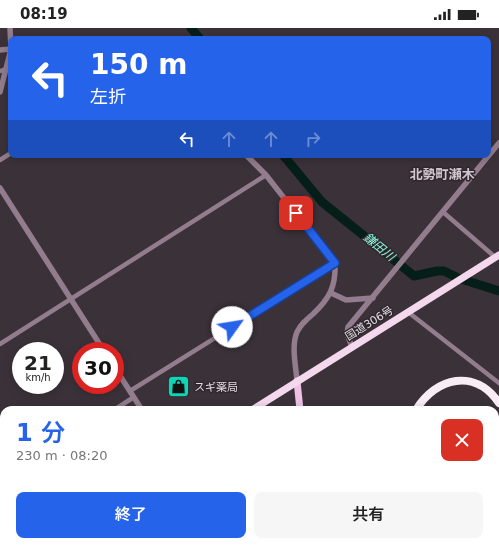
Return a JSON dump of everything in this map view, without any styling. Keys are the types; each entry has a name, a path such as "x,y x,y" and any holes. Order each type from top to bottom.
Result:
{"highway":[{"name":"国道306号","path":"258,406 498,256"},
{"path":"418,406 421,401 436,387 456,381 466,381 483,387 499,403"}],"main road":[{"path":"297,381 300,406"}],"street":[{"path":"0,92 8,64"},
{"path":"0,71 7,69"},
{"path":"491,153 499,143"},
{"path":"249,158 266,175 335,263 335,279 330,293 323,305 301,323 296,334 294,343 297,381"},
{"path":"352,347 347,334 348,327 385,284 487,158"},
{"path":"0,344 266,175"},
{"path":"0,188 98,342"},
{"path":"443,212 498,256"},
{"path":"130,391 335,263"},
{"path":"330,293 346,300 373,298"},
{"path":"410,310 499,383"},
{"path":"124,382 140,406"},
{"path":"120,406 134,397"}],"waterway":[{"name":"鎌田川","path":"191,28 198,36"},
{"name":"鎌田川","path":"285,158 322,202 414,276 444,271 458,278 499,291"}],"place":[{"name":"スギ薬局","path":"179,387"}],"district":[{"name":"北勢町瀬木","path":"442,174"}],"route":[{"path":"232,327 335,263 296,213"}]}
